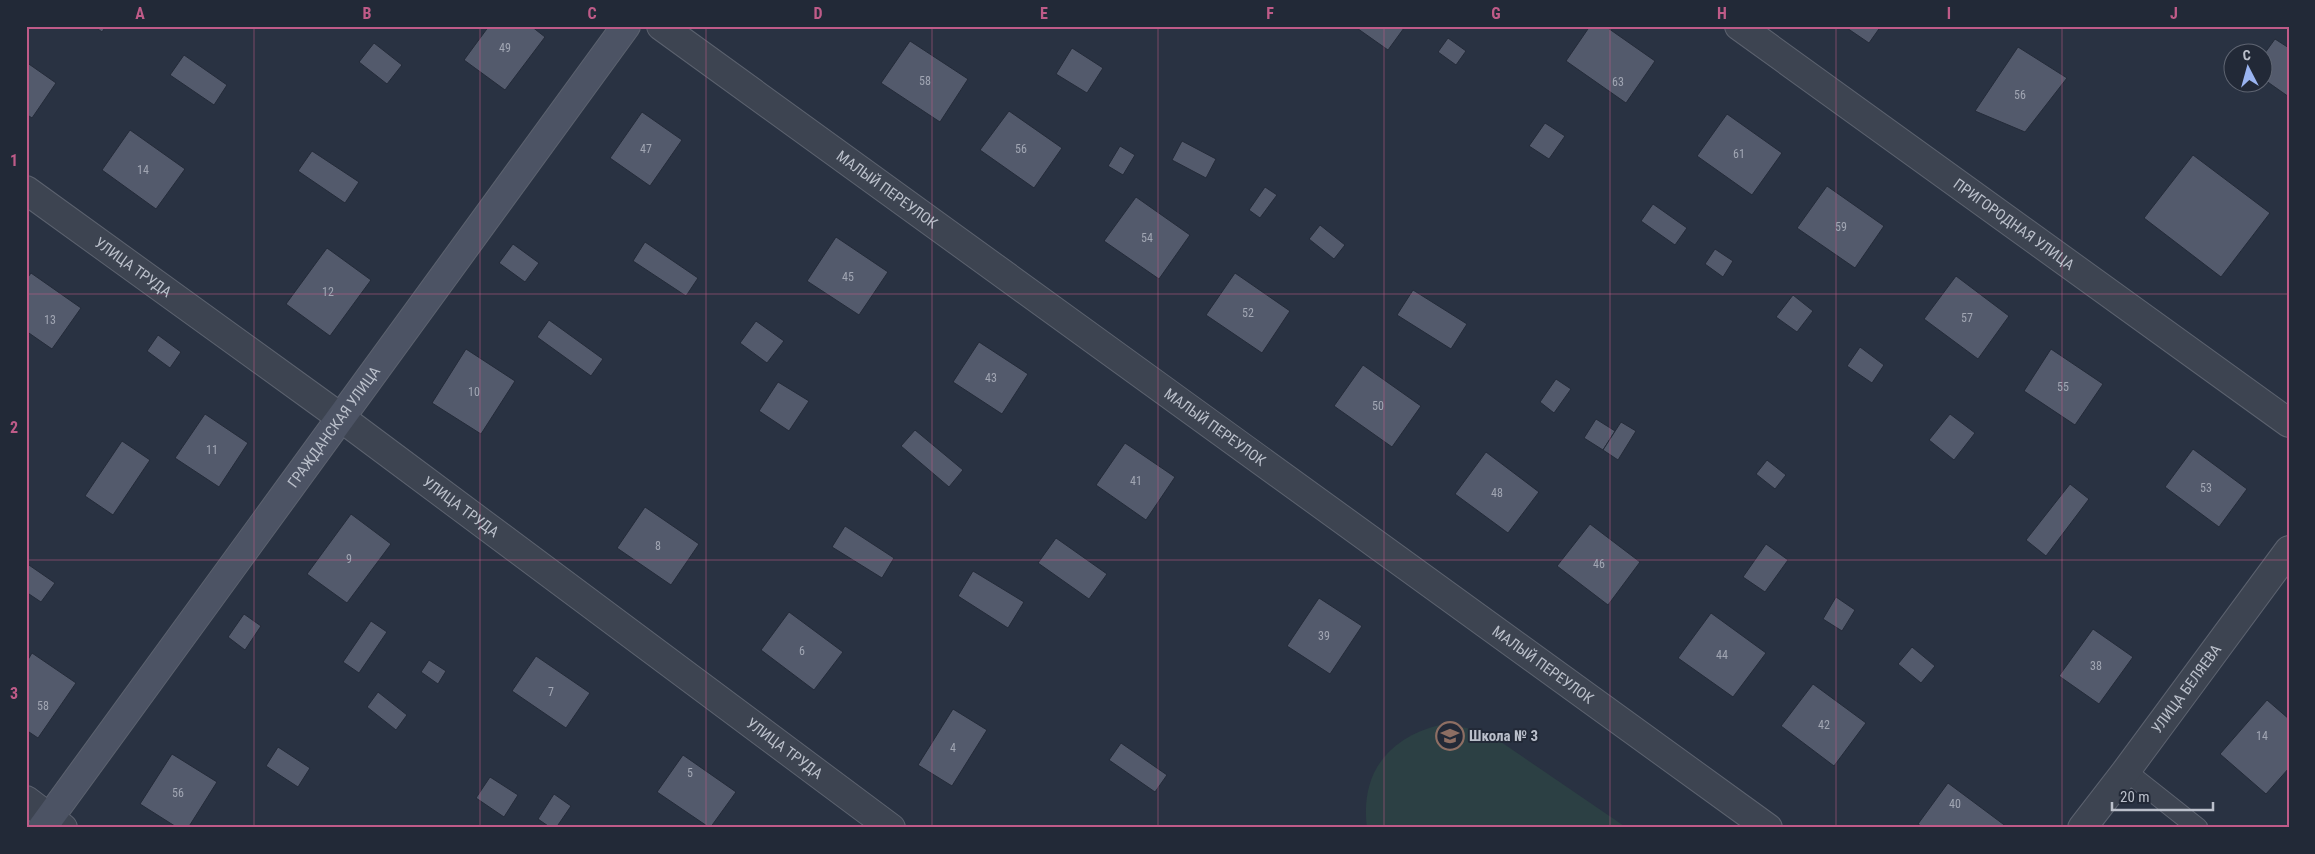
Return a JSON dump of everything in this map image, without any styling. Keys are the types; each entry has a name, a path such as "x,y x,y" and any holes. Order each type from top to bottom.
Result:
{"street":[{"name":"ГРАЖДАНСКАЯ УЛИЦА","path":"52,824 340,417 626,26"},
{"name":"МАЛЫЙ ПЕРЕУЛОК","path":"661,26 1768,828"},
{"name":"ПРИГОРОДНАЯ УЛИЦА","path":"1739,26 2289,423"},
{"name":"УЛИЦА ТРУДА","path":"26,190 340,417 891,828"},
{"name":"УЛИЦА БЕЛЯЕВА","path":"2082,828 2289,550"},
{"path":"26,800 52,824"}],"lane":[{"path":"2126,771 2198,828"}],"green space":[{"path":"1440,725 1470,729 1498,740 1627,828 1367,828 1366,809 1368,791 1373,775 1381,761 1405,739"}],"building":[{"path":"94,26 106,26 102,32"},
{"path":"489,26 531,26 545,37 505,90 464,60"},
{"path":"1354,26 1402,26 1404,28 1388,50"},
{"path":"1590,26 1605,26 1655,61 1626,103 1566,61"},
{"path":"1844,26 1881,26 1869,43"},
{"path":"1448,38 1466,51 1456,65 1438,52"},
{"path":"2275,39 2289,48 2289,97 2272,85 2272,43"},
{"path":"910,41 968,79 940,122 881,83"},
{"path":"374,43 402,65 387,84 359,62"},
{"path":"2018,47 2067,78 2025,132 1975,111"},
{"path":"1072,48 1103,68 1087,93 1056,74"},
{"path":"184,55 227,85 214,105 170,75"},
{"path":"26,62 56,83 32,118 26,114"},
{"path":"1009,111 1062,148 1034,188 980,150"},
{"path":"642,112 682,140 650,186 610,158"},
{"path":"1727,114 1782,153 1752,195 1697,156"},
{"path":"1545,123 1565,136 1549,159 1529,146"},
{"path":"130,130 185,169 156,209 102,170"},
{"path":"1182,141 1216,159 1206,178 1172,160"},
{"path":"1120,146 1135,155 1123,175 1108,166"},
{"path":"312,151 359,182 345,203 298,171"},
{"path":"2193,155 2270,213 2221,277 2144,218"},
{"path":"1827,186 1884,226 1855,268 1797,228"},
{"path":"1265,187 1277,195 1260,218 1249,210"},
{"path":"1136,197 1190,235 1159,279 1104,241"},
{"path":"1653,204 1687,228 1675,245 1641,221"},
{"path":"1320,225 1345,245 1334,259 1309,239"},
{"path":"836,237 888,272 859,315 807,281"},
{"path":"645,242 698,278 686,296 633,261"},
{"path":"513,244 539,263 525,282 499,263"},
{"path":"327,248 371,280 330,336 286,304"},
{"path":"1715,249 1733,261 1723,277 1705,264"},
{"path":"31,273 81,308 52,349 26,331 26,280"},
{"path":"1235,273 1290,311 1262,353 1206,315"},
{"path":"1956,276 2009,316 1978,359 1924,319"},
{"path":"1413,290 1467,324 1451,349 1397,315"},
{"path":"1793,295 1813,311 1797,332 1776,317"},
{"path":"549,320 603,359 591,376 537,337"},
{"path":"756,321 784,341 767,363 740,343"},
{"path":"158,335 181,352 170,368 147,351"},
{"path":"979,342 1028,374 1002,414 953,382"},
{"path":"1860,347 1884,365 1872,383 1847,366"},
{"path":"466,349 515,381 481,434 432,403"},
{"path":"2051,349 2103,384 2075,425 2024,391"},
{"path":"1363,365 1421,406 1392,447 1334,406"},
{"path":"1556,379 1571,389 1554,413 1540,402"},
{"path":"778,382 809,401 789,431 759,411"},
{"path":"205,414 248,443 219,487 175,458"},
{"path":"1950,414 1975,433 1954,460 1929,440"},
{"path":"1596,419 1615,431 1603,450 1584,438"},
{"path":"1621,422 1636,431 1618,460 1603,450"},
{"path":"915,430 963,470 949,487 901,446"},
{"path":"122,441 150,460 113,515 85,496"},
{"path":"1125,443 1175,477 1146,520 1096,485"},
{"path":"2193,449 2247,489 2219,527 2165,487"},
{"path":"1486,452 1539,492 1508,533 1455,494"},
{"path":"1767,460 1786,475 1775,489 1756,474"},
{"path":"2070,484 2089,499 2046,556 2026,540"},
{"path":"645,507 699,544 671,585 617,548"},
{"path":"351,514 391,544 347,603 307,574"},
{"path":"1590,524 1640,562 1608,605 1557,566"},
{"path":"845,526 894,558 882,578 832,547"},
{"path":"1056,538 1107,574 1089,599 1038,563"},
{"path":"1766,544 1788,560 1765,592 1743,577"},
{"path":"26,563 55,583 41,602 26,592"},
{"path":"973,571 1024,602 1008,628 958,596"},
{"path":"1836,597 1855,610 1842,631 1823,619"},
{"path":"1319,598 1362,626 1330,674 1287,646"},
{"path":"789,612 843,652 814,690 761,650"},
{"path":"1711,613 1766,653 1733,697 1678,658"},
{"path":"244,614 261,626 245,650 228,637"},
{"path":"371,621 387,632 359,673 343,662"},
{"path":"2093,629 2133,657 2099,704 2059,676"},
{"path":"1912,647 1935,666 1921,683 1898,664"},
{"path":"32,653 76,683 38,738 26,730 26,663"},
{"path":"536,656 590,693 566,728 512,691"},
{"path":"429,660 446,671 438,684 421,672"},
{"path":"1813,684 1866,723 1834,766 1781,726"},
{"path":"378,692 407,715 396,730 367,707"},
{"path":"2267,700 2289,719 2289,768 2266,794 2220,754"},
{"path":"953,709 987,730 952,786 918,765"},
{"path":"1121,743 1167,775 1155,792 1109,760"},
{"path":"278,747 310,768 298,787 266,766"},
{"path":"172,754 217,782 188,828 178,828 140,804"},
{"path":"683,755 736,792 710,828 657,792"},
{"path":"490,777 518,795 504,817 476,798"},
{"path":"1948,783 2007,828 1924,828 1918,824"},
{"path":"554,794 571,806 556,828 551,828 538,819"}],"place":[{"name":"Школа № 3","path":"1450,736"}]}
